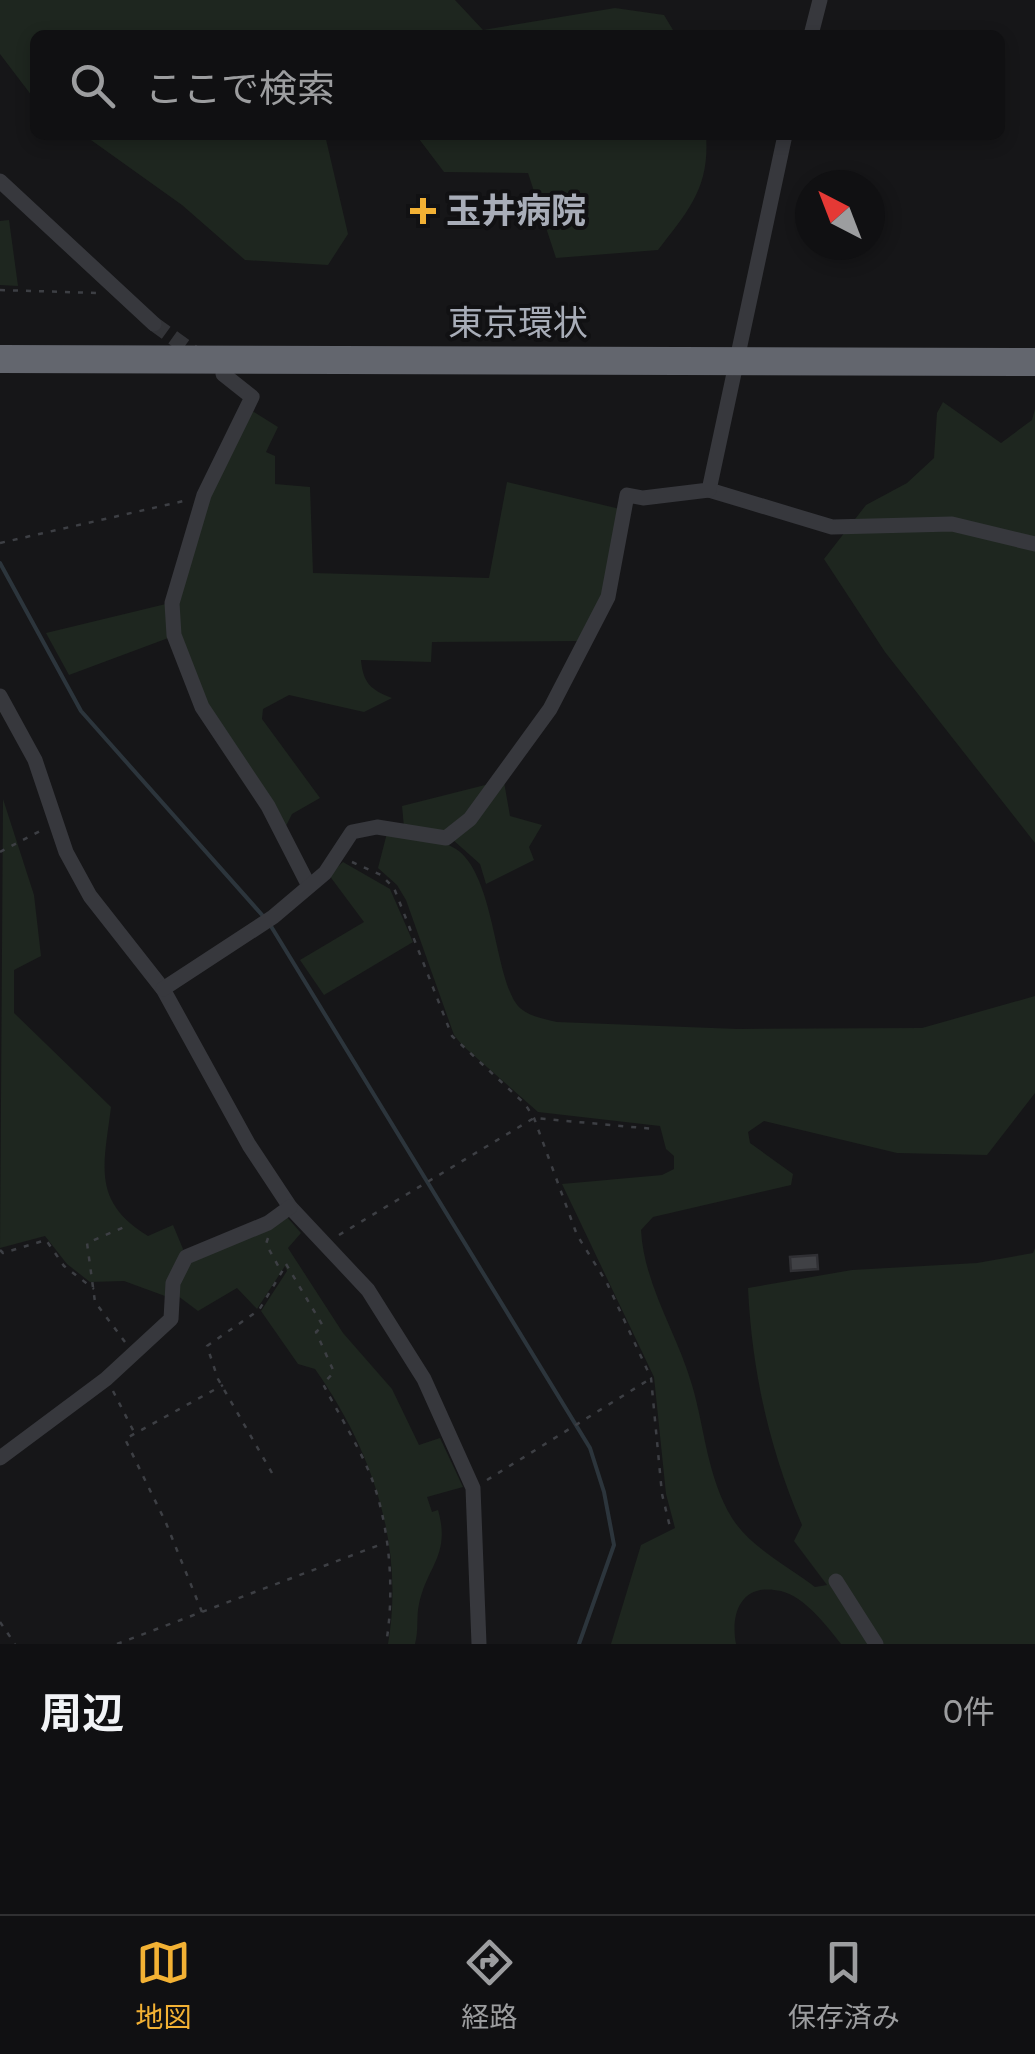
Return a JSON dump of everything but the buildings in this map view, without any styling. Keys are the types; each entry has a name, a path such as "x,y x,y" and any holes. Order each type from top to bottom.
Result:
{"highway":[{"name":"東京環状","path":"0,340 739,352 1035,362"},
{"name":"東京環状","path":"0,358 739,352 1035,343"}],"street":[{"path":"812,30 820,0"},
{"path":"709,490 784,140"},
{"path":"0,181 154,324"},
{"path":"223,374 252,398 204,496 172,603 174,636 202,708 268,806 309,886"},
{"path":"163,989 266,921 309,886 337,856 352,832 377,827 446,838 470,819 531,739 608,598 627,495 644,498 709,490 832,526 952,524 1035,544"},
{"path":"0,696 35,760 66,852 90,896 163,989 249,1146 290,1207 368,1290 403,1342 474,1488 479,1644"},
{"path":"0,1458 106,1379 170,1320 173,1283 186,1257 262,1225 290,1207"},
{"path":"836,1581 876,1644"}],"path":[{"path":"0,290 123,294"},
{"path":"2,543 204,496"},
{"path":"0,852 56,822"},
{"path":"337,856 381,875 394,888 452,1036 525,1104 534,1118 577,1236 606,1283 652,1378 662,1494 670,1527"},
{"path":"324,1244 534,1118 654,1129"},
{"path":"130,1225 87,1243 95,1302 132,1352"},
{"path":"262,1225 269,1234 266,1244 282,1272"},
{"path":"0,1250 3,1253 46,1240 64,1266 95,1290"},
{"path":"272,1472 223,1385 207,1346 259,1310 286,1264 323,1326 316,1332 334,1372 322,1384 370,1474 384,1543 390,1603 386,1644"},
{"path":"474,1488 652,1378"},
{"path":"106,1379 135,1434"},
{"path":"202,1612 166,1523 125,1439 223,1385"},
{"path":"117,1644 384,1543"},
{"path":"0,1622 15,1644"}],"shaded area":[{"path":"0,0 455,0 483,30 30,30 30,93 0,54"},
{"path":"615,8 664,15 673,30 483,30"},
{"path":"91,140 326,140 348,234 328,265 245,260 182,205"},
{"path":"420,140 706,140 704,170 695,198 658,250 556,258 528,173 444,172"},
{"path":"9,220 18,286 0,285 0,221"},
{"path":"943,402 1001,443 1032,420 1035,409 1035,843 885,652 824,559 866,505 907,483 934,458 937,413"},
{"path":"254,412 278,427 266,452 275,456 275,484 310,487 313,573 489,578 507,482 620,509 604,596 580,641 432,642 431,662 361,660 369,685 392,698 364,712 289,695 263,709 262,719 320,798 292,814 284,830 205,704 177,635 175,601 206,504 247,413"},
{"path":"170,603 171,637 69,675 46,633"},
{"path":"504,782 510,816 542,825 529,847 534,860 486,884 480,864 452,839"},
{"path":"493,783 465,817 444,833 404,827 402,806"},
{"path":"3,799 34,895 41,956 14,970 14,1013 111,1107 105,1164 109,1195 130,1223 148,1236 173,1225 183,1249 165,1296 124,1281 90,1282 67,1264 45,1236 0,1248"},
{"path":"387,833 441,842 456,849 469,862 487,904 511,995 520,1008 542,1019 738,1029 922,1028 1035,996 1035,1093 987,1155 897,1153 764,1121 748,1132 750,1143 793,1174 791,1185 653,1217 641,1230 654,1290 686,1366 724,1502 749,1538 815,1587 827,1585 794,1541 802,1525 764,1409 753,1349 748,1288 852,1270 977,1263 1033,1253 1035,1248 1035,1644 841,1644 799,1599 768,1589 748,1595 742,1602 735,1621 736,1644 611,1644 641,1545 675,1528 666,1494 654,1377 562,1184 662,1175 674,1169 674,1156 666,1149 660,1126 538,1112 462,1045 454,1035 406,900 397,885 378,868"},
{"path":"343,862 390,889 413,942 324,995 300,960 364,922 329,875"},
{"path":"287,1217 301,1233 288,1248 343,1333 392,1389 419,1445 440,1438 463,1487 427,1497 432,1512 438,1510 442,1538 419,1604 415,1644 388,1644 392,1571 387,1535 368,1466 353,1432 315,1369 298,1364 261,1311 287,1271 285,1266 257,1309 237,1288 198,1311 178,1296 178,1283 191,1259"}],"waterway":[{"path":"0,563 81,711 263,916"},
{"path":"269,923 590,1448 604,1492 614,1545 579,1644"}],"tunnel":[{"path":"154,324 200,357"}],"place":[{"name":"玉井病院","path":"423,211"}]}
